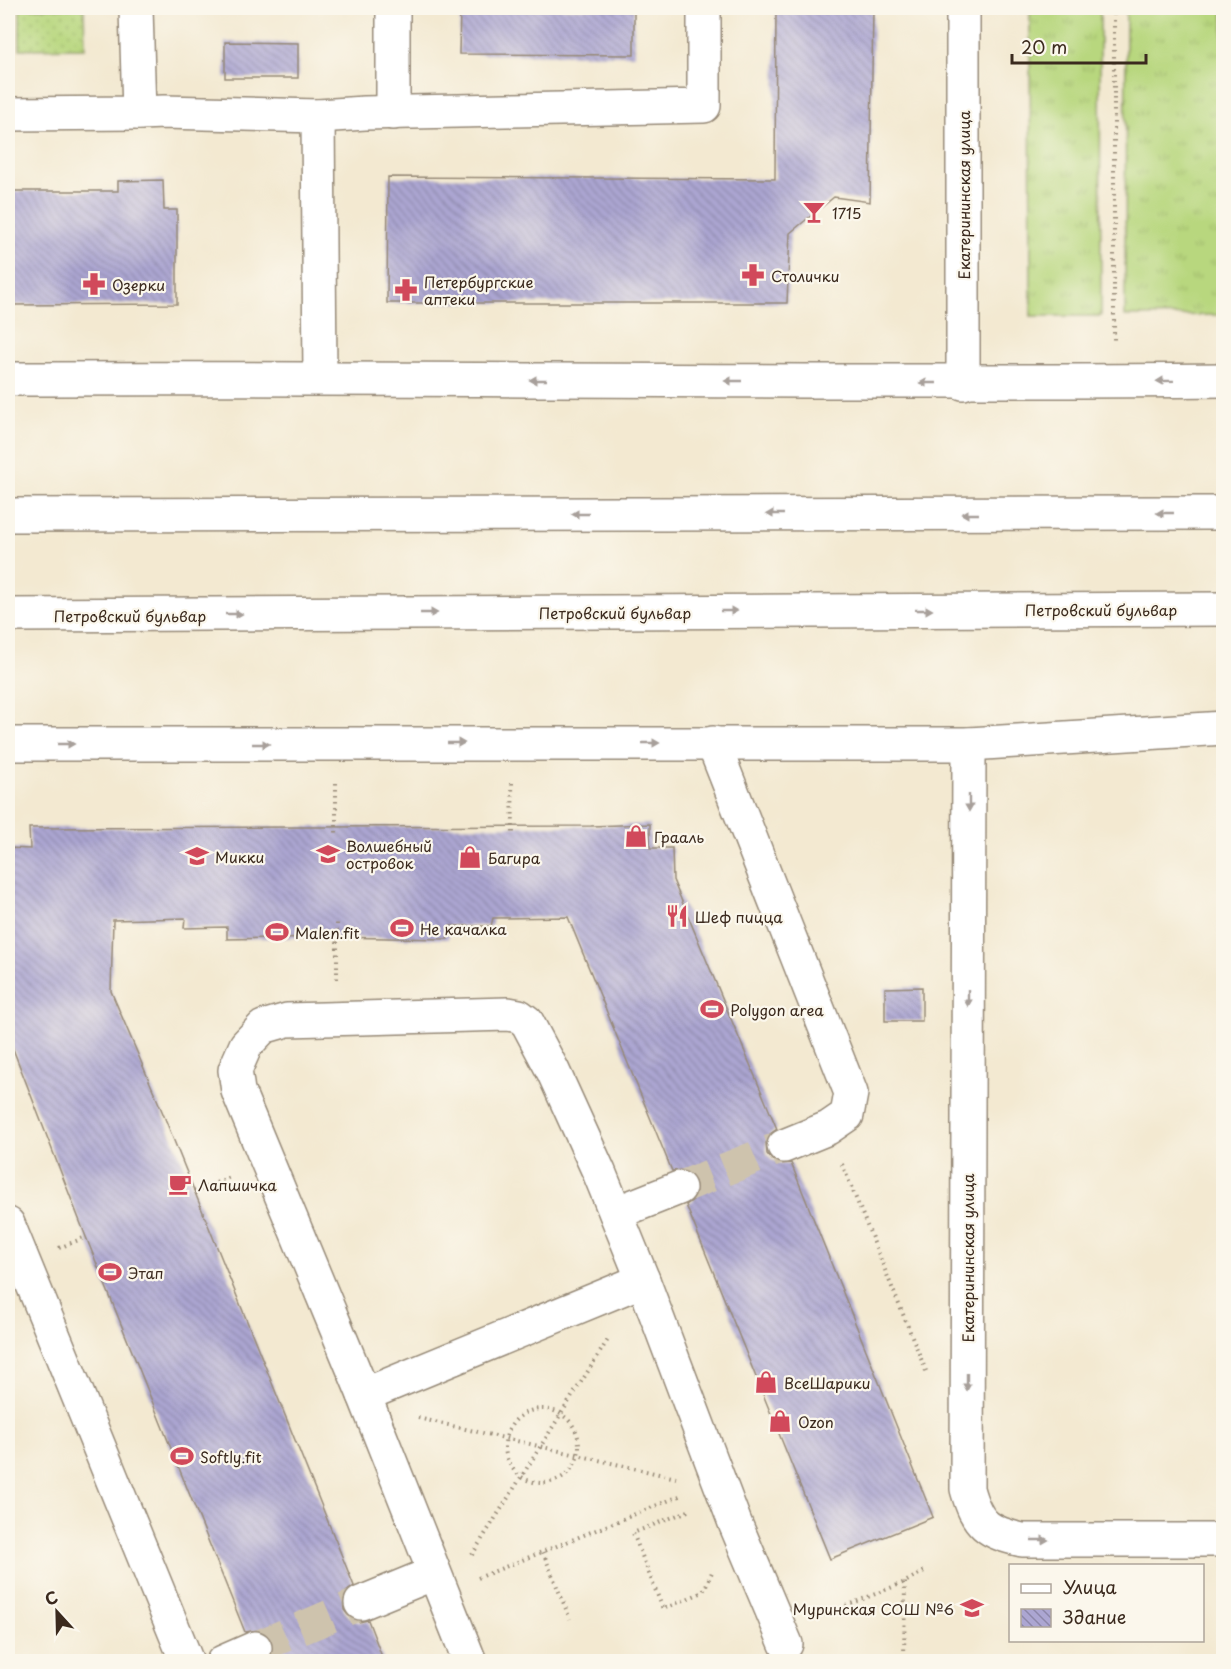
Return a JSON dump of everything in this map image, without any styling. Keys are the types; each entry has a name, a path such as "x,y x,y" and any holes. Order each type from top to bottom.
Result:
{"street":[{"path":"136,8 139,113"},
{"path":"393,8 393,113"},
{"path":"8,114 164,112 318,116 704,106 704,8"},
{"name":"Екатерининская улица","path":"963,8 963,383"},
{"path":"318,116 320,378"},
{"path":"8,380 320,378 963,383 1224,380"},
{"path":"8,515 1224,513"},
{"name":"Петровский бульвар","path":"8,615 1224,609"},
{"path":"8,744 969,744 1224,728"},
{"path":"713,743 851,1092 847,1115 828,1128 784,1146"},
{"name":"Екатерининская улица","path":"969,744 966,1490 972,1510 984,1526 1002,1535 1022,1540 1224,1540"},
{"path":"470,1662 448,1582 369,1408 238,1091 235,1070 246,1045 263,1027 287,1020 498,1014 519,1016 527,1022 553,1071 616,1213 648,1292 705,1485 735,1523 784,1638"},
{"path":"616,1213 679,1188"},
{"path":"8,1224 187,1662"},
{"path":"369,1408 648,1292"},
{"path":"361,1603 448,1582"},
{"path":"224,1662 255,1648"}],"path":[{"path":"1114,8 1114,346"},
{"path":"336,782 336,836"},
{"path":"512,782 513,834"},
{"path":"337,989 338,923"},
{"path":"194,1192 239,1173"},
{"path":"50,1251 86,1237"},
{"path":"448,1582 464,1568 622,1317 648,1292"},
{"path":"369,1408 705,1485"},
{"path":"541,1409 560,1414 572,1425 579,1440 578,1457 572,1469 562,1479 549,1484 534,1483 522,1478 510,1467 505,1454 509,1429 522,1414 541,1409"},
{"path":"705,1485 699,1506 633,1533 663,1609 703,1592 735,1523"},
{"path":"448,1582 543,1552 705,1485"},
{"path":"543,1552 570,1619"},
{"path":"784,1638 926,1570"},
{"path":"904,1582 904,1662"}],"green space":[{"path":"20,8 84,8 85,48 20,49"},
{"path":"1030,8 1100,8 1101,316 1031,316"},
{"path":"1126,8 1223,8 1223,315 1125,316"}],"building":[{"path":"460,8 634,8 634,55 459,54"},
{"path":"776,8 873,8 870,202 834,197 790,233 787,303 387,303 388,177 775,179"},
{"path":"225,42 298,43 298,78 225,78"},
{"path":"163,180 164,210 177,210 177,304 8,305 8,191 118,191 118,181"},
{"path":"650,824 650,848 672,848 673,880 777,1129 770,1134 766,1143 767,1154 772,1160 781,1164 791,1163 933,1517 830,1559 686,1205 693,1200 697,1191 696,1181 691,1174 682,1170 672,1171 568,917 493,918 491,926 450,926 448,939 327,937 227,939 227,927 184,928 185,918 113,920 111,991 162,1111 354,1586 346,1592 343,1600 344,1610 350,1618 359,1622 368,1620 384,1662 267,1662 273,1651 272,1641 267,1633 258,1630 245,1632 8,1036 8,848 30,849 29,828"},
{"path":"922,987 922,1021 885,1021 885,988"}],"tunnel":[{"path":"679,1188 784,1146"},
{"path":"255,1648 361,1603"}],"place":[{"name":"1715","path":"814,212"},
{"name":"Столички","path":"753,275"},
{"name":"Озерки","path":"94,284"},
{"name":"Петербургские аптеки","path":"406,290"},
{"name":"Грааль","path":"636,836"},
{"name":"Волшебный островок","path":"328,854"},
{"name":"Микки","path":"197,856"},
{"name":"Багира","path":"470,857"},
{"name":"Шеф пицца","path":"677,916"},
{"name":"Не качалка","path":"402,928"},
{"name":"Malen.fit","path":"277,932"},
{"name":"Polygon area","path":"712,1009"},
{"name":"Лапшичка","path":"180,1184"},
{"name":"Этап","path":"110,1272"},
{"name":"ВсеШарики","path":"766,1382"},
{"name":"Ozon","path":"780,1421"},
{"name":"Softly.fit","path":"182,1456"},
{"name":"Муринская СОШ №6","path":"972,1608"}]}
